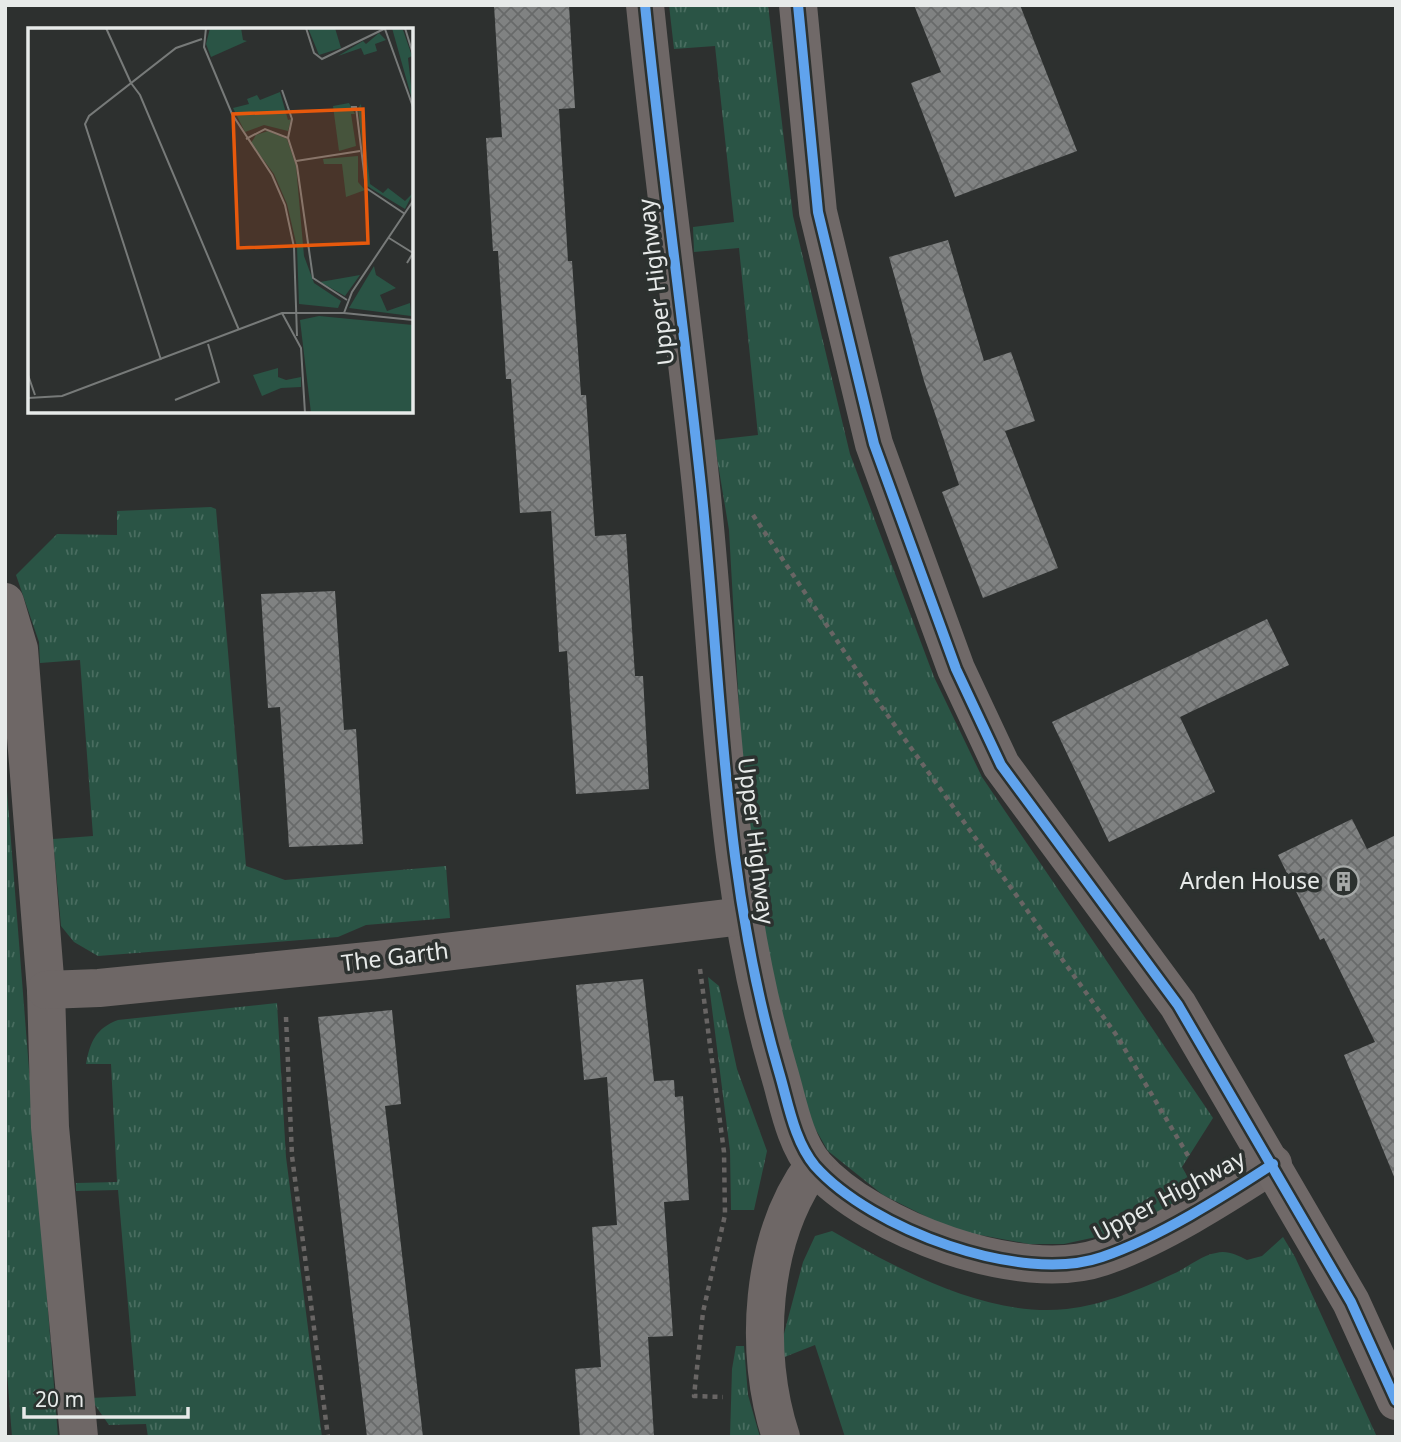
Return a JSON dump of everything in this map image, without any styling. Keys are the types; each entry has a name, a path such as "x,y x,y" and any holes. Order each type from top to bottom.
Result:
{"street":[{"name":"Upper Highway","path":"646,5 701,482 733,858 775,1059 796,1131 814,1165 873,1214 952,1248 1031,1264 1066,1264 1101,1258 1168,1226 1219,1199 1273,1164"},
{"name":"Upper Highway","path":"798,5 818,212 874,444 956,669 1001,765 1178,1004 1352,1302 1396,1401"},
{"path":"5,602 19,649 46,990 50,1127 79,1437"},
{"name":"The Garth","path":"46,990 99,988 378,960 743,916"},
{"path":"781,1437 764,1366 771,1263 796,1189 814,1165"}],"path":[{"path":"744,510 753,515 876,699 1117,1037 1196,1169"},
{"path":"698,961 724,1152 725,1215 703,1312 694,1396 724,1397"},
{"path":"285,1006 292,1156 328,1437"}],"green space":[{"path":"669,5 768,5 793,216 850,454 934,677 982,777 1213,1118 1182,1167 1194,1188 1164,1210 1096,1237 1064,1244 1029,1244 953,1230 883,1195 828,1151 812,1123 788,1051 747,852 729,530 714,440 758,435 739,248 694,252 693,227 734,222 715,46 674,49"},
{"path":"211,507 216,509 246,866 285,880 446,866 450,918 366,925 338,937 98,956 74,942 61,926 53,839 93,836 80,660 40,663 39,642 16,575 57,534 117,535 117,511"},
{"path":"5,765 58,1437 12,1437 5,1347"},
{"path":"708,977 719,986 737,1069 767,1151 754,1210 731,1210 730,1151"},
{"path":"277,1003 286,1157 322,1437 148,1437 146,1424 109,1425 90,1398 136,1396 118,1190 76,1191 76,1183 117,1182 111,1064 86,1064 92,1043 104,1027 118,1020"},
{"path":"832,1231 886,1261 945,1288 976,1299 1037,1310 1067,1309 1108,1300 1161,1280 1211,1254 1228,1253 1247,1260 1262,1256 1283,1237 1295,1257 1377,1437 845,1437 815,1345 777,1360 803,1262 815,1236"},
{"path":"736,1346 744,1346 748,1395 760,1437 730,1437 732,1369"}],"building":[{"path":"494,5 569,5 575,108 559,109 568,261 572,261 581,395 586,395 595,536 626,534 635,676 643,676 649,789 576,794 567,651 559,652 551,511 520,513 511,379 506,379 498,251 493,251 486,138 502,137"},
{"path":"914,5 1020,5 1077,151 955,197 911,83 941,72"},
{"path":"948,240 984,361 1011,352 1035,421 1005,431 1058,568 983,598 942,492 959,485 924,381 889,257"},
{"path":"335,591 344,730 356,729 363,844 289,847 280,707 268,708 261,594"},
{"path":"1267,619 1289,665 1180,717 1215,792 1109,842 1052,722"},
{"name":"Arden House","path":"1352,819 1367,849 1396,835 1395,1179 1344,1055 1375,1042 1324,938 1320,940 1278,855"},
{"path":"643,979 654,1081 674,1080 675,1097 683,1096 689,1200 664,1202 673,1336 648,1337 654,1437 580,1437 575,1369 601,1367 592,1227 617,1225 607,1077 584,1080 576,985"},
{"path":"392,1010 401,1104 385,1106 423,1437 367,1437 318,1017"}],"cycle path":[{"path":"645,5 700,477 734,851 760,998 789,1108 802,1145 815,1166 840,1189 872,1211 949,1246 990,1257 1031,1263 1069,1264 1123,1249 1190,1215 1273,1164"},
{"path":"798,5 818,212 874,444 956,669 1001,765 1178,1005 1351,1302 1396,1401"}],"place":[{"name":"Arden House","path":"1343,881"}]}
